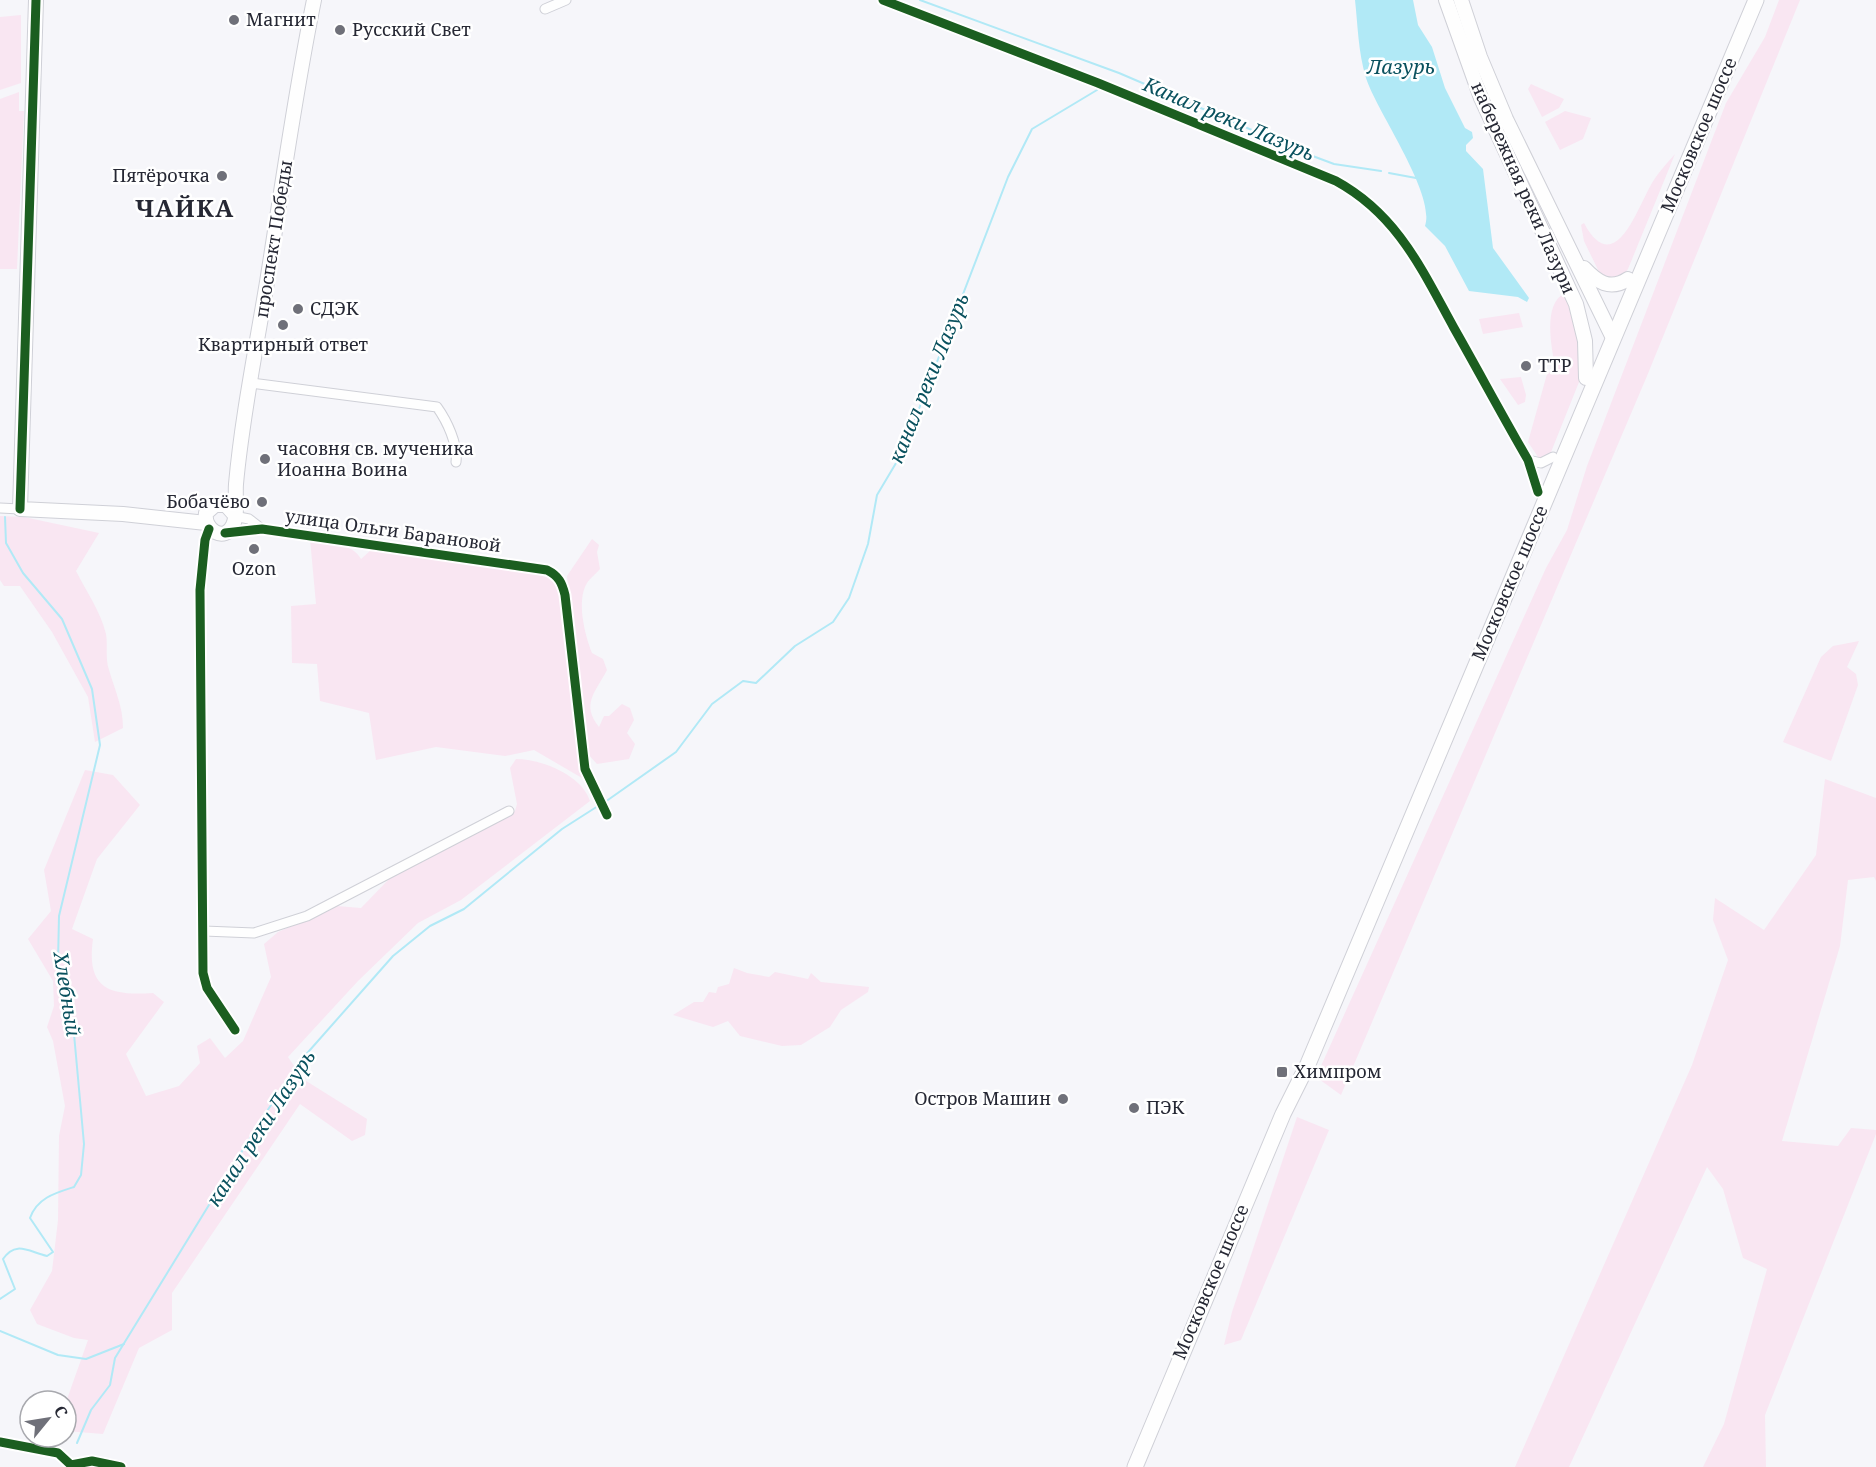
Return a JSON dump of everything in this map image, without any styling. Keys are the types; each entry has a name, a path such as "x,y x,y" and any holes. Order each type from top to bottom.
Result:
{"main road":[{"path":"36,0 20,509 123,514 177,520 207,526 215,533 225,533"},
{"name":"проспект Победы","path":"225,533 232,526 234,515 251,383 314,0"},
{"name":"набережная реки Лазури","path":"1446,0 1470,71 1500,122 1510,144 1539,225 1579,313 1586,350 1586,378"},
{"name":"набережная реки Лазури","path":"1461,0 1500,122"},
{"name":"Московское шоссе","path":"1290,1098 1299,1060 1320,1007 1586,378 1611,332 1628,279 1746,0"},
{"name":"Московское шоссе","path":"1135,1467 1290,1098 1310,1058 1611,332 1756,0"},
{"name":"набережная реки Лазури","path":"1510,144 1555,218 1611,332"},
{"path":"1539,225 1555,218"},
{"path":"1577,261 1602,283 1614,285 1628,279"},
{"path":"207,526 206,515 237,479"},
{"path":"177,520 213,506 226,506 234,515"}],"street":[{"path":"545,9 566,0"},
{"path":"883,0 1098,83 1336,181 1362,197 1394,226 1423,268 1528,460 1538,492"},
{"path":"251,383 437,407 451,435 457,454 456,462"},
{"path":"1528,460 1541,463 1553,457"},
{"path":"0,508 20,509"},
{"name":"улица Ольги Барановой","path":"234,515 249,519 262,529"},
{"path":"207,526 200,597 203,973 207,988 235,1030"},
{"name":"улица Ольги Барановой","path":"225,533 262,529 547,570 554,574 562,585 565,596 585,769 607,815"},
{"path":"204,931 254,933 307,916 509,811"},
{"path":"0,1442 58,1453 71,1465 92,1461 121,1467"}],"shaded area":[{"path":"1779,0 1800,0 1647,376 1341,1095 1316,1077 1546,568 1567,530 1587,466 1726,103 1765,37"},
{"path":"21,15 21,83 0,90 0,17"},
{"path":"1531,84 1564,99 1559,108 1542,117 1528,89"},
{"path":"19,92 19,111 24,111 17,269 0,269 0,99"},
{"path":"1565,111 1591,118 1583,139 1560,150 1545,122"},
{"path":"1675,154 1628,269 1622,276 1616,278 1601,276 1584,241 1581,225 1584,223 1595,239 1606,244 1615,242 1633,221 1654,179"},
{"path":"1565,293 1578,333 1583,372 1551,452 1545,459 1540,460 1528,442 1547,374 1555,367 1550,327 1553,307"},
{"path":"1519,313 1523,327 1483,334 1479,319"},
{"path":"1521,377 1526,395 1525,402 1518,405 1500,379"},
{"path":"0,516 24,517 99,533 76,571 104,626 108,665 120,706 123,728 95,742 88,697 52,632 20,586 4,586 0,580"},
{"path":"310,539 346,546 361,559 371,550 400,551 528,572 550,578 561,591 582,778 534,750 505,756 436,747 376,760 369,713 320,701 317,664 292,663 291,606 316,604"},
{"path":"592,539 599,545 597,552 600,569 588,581 584,590 583,618 592,653 603,659 607,670 594,692 590,705 591,712 599,727 604,716 609,716 622,704 630,708 634,720 627,733 635,744 629,759 597,764 587,753 567,576"},
{"path":"1859,641 1847,667 1856,674 1858,685 1831,761 1783,742 1821,657 1833,646"},
{"path":"516,759 548,765 579,783 590,801 461,900 418,923 358,981 288,1057 303,1079 367,1119 365,1135 352,1141 300,1104 172,1293 172,1330 139,1348 103,1434 78,1432 78,1389 71,1389 88,1340 74,1338 37,1324 30,1310 52,1271 58,1220 59,1136 65,1106 53,1041 47,1027 54,1006 53,981 28,939 51,911 44,870 85,770 113,775 140,805 97,859 72,929 93,939 93,969 97,979 104,986 124,993 153,993 164,1002 126,1054 146,1096 179,1086 200,1063 197,1046 210,1038 225,1058 243,1041 271,977 264,944 278,932 337,906 361,908 392,876 515,811 517,804 510,768"},
{"path":"1825,779 1876,798 1876,881 1874,877 1848,880 1840,946 1782,1141 1838,1146 1851,1128 1876,1130 1876,1134 1765,1415 1766,1467 1703,1467 1724,1424 1767,1269 1743,1258 1723,1189 1707,1167 1569,1467 1515,1467 1692,1065 1728,960 1713,920 1715,898 1764,930 1816,855"},
{"path":"734,968 769,977 775,972 808,979 811,973 821,982 869,987 868,992 841,1010 830,1027 801,1045 782,1046 740,1036 728,1021 713,1027 673,1015 694,1002 703,1002 709,992 716,993 718,987 729,984"},
{"path":"1297,1117 1329,1130 1241,1340 1224,1345 1232,1312"}],"water":[{"name":"Лазурь","path":"1355,0 1413,0 1418,25 1432,47 1445,88 1465,128 1472,132 1473,138 1466,145 1466,151 1483,169 1493,248 1529,298 1527,302 1518,297 1469,291 1445,246 1425,226 1426,212 1422,194 1366,78 1360,49"}],"waterway":[{"name":"Канал реки Лазурь","path":"920,0 1119,73 1334,164 1381,171"},
{"name":"канал реки Лазурь","path":"605,802 676,752 712,704 743,681 756,683 795,646 833,622 849,598 868,544 877,495 902,453 1008,177 1032,129 1097,90"},
{"path":"1389,173 1416,178"},
{"name":"Хлебный","path":"0,1299 15,1289 3,1259 8,1253 23,1249 47,1256 53,1252 30,1218 33,1211 48,1197 74,1187 81,1175 84,1144 74,1034 58,962 59,916 100,745 92,689 62,619 23,573 6,543 5,517"},
{"name":"канал реки Лазурь","path":"78,1441 91,1410 110,1385 115,1358 263,1117 302,1059 393,956 430,926 464,909 562,829 598,806"},
{"name":"Хлебный","path":"0,1331 58,1355 86,1359 124,1344"}],"cycle path":[{"path":"20,509 36,0"},
{"path":"883,0 1098,83 1336,181 1358,195 1392,227 1419,265 1528,460 1538,492"},
{"path":"209,529 205,540 200,590 203,973 207,988 235,1030"},
{"path":"225,533 262,529 547,570 557,577 565,595 585,769 607,815"},
{"path":"0,1442 58,1453 71,1465 92,1461 121,1467"}],"place":[{"name":"Магнит","path":"234,20"},
{"name":"Русский Свет","path":"340,30"},
{"name":"Пятёрочка","path":"222,176"},
{"name":"СДЭК","path":"298,309"},
{"name":"Квартирный ответ","path":"283,325"},
{"name":"ТТР","path":"1526,366"},
{"name":"часовня св. мученика Иоанна Воина","path":"265,459"},
{"name":"Бобачёво","path":"262,502"},
{"name":"Ozon","path":"254,549"},
{"name":"Химпром","path":"1282,1072"},
{"name":"Остров Машин","path":"1063,1099"},
{"name":"ПЭК","path":"1134,1108"}],"district":[{"name":"ЧАЙКА","path":"185,209"}]}
